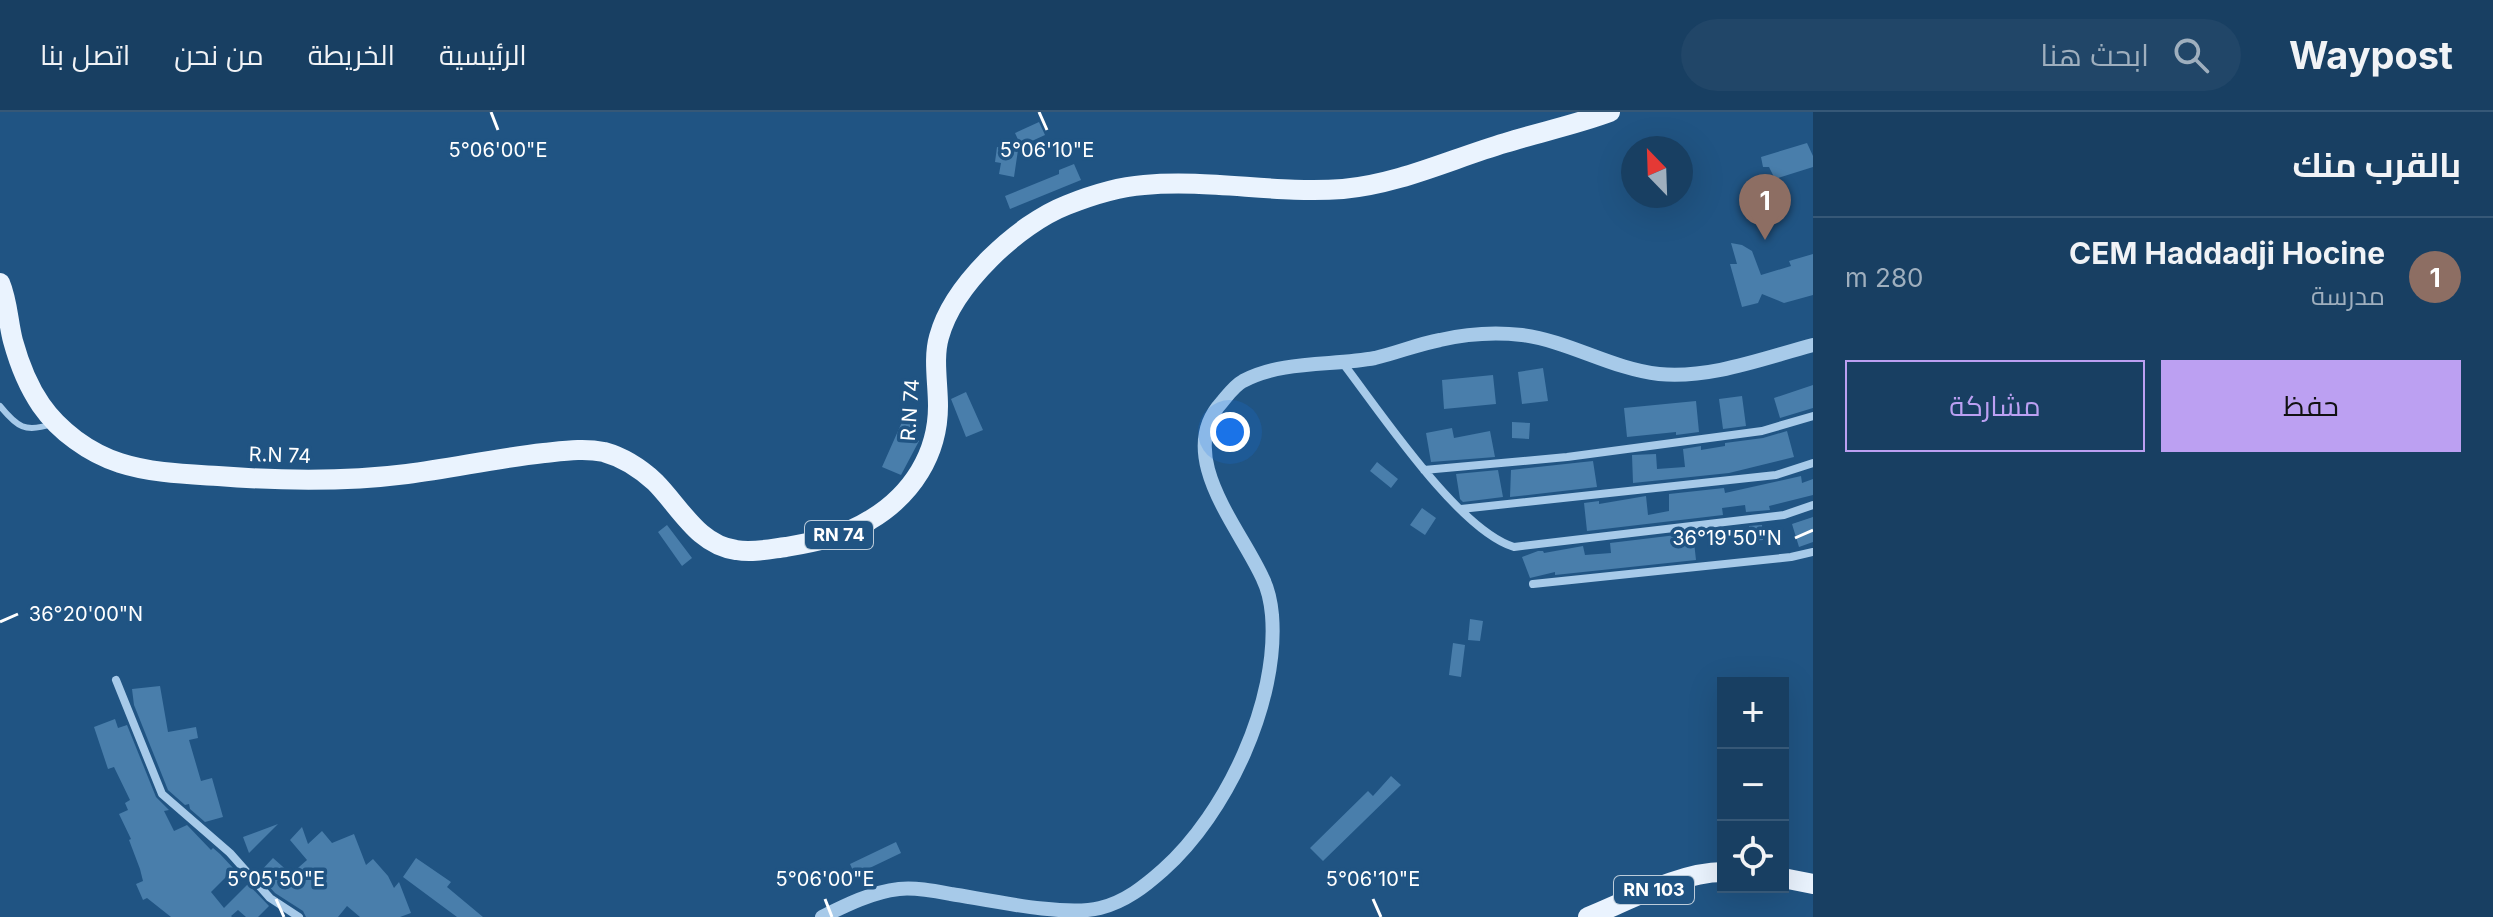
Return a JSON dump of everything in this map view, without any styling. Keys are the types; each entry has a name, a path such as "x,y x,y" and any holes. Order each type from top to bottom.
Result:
{"main road":[{"name":"R.N 74","path":"0,283 12,340 25,376 40,403 56,423 82,444 119,463 169,473 332,480 407,474 578,450 605,453 633,465 654,480 695,529 715,544 736,550 763,551 845,533 874,518 898,498 919,474 933,449 937,431 938,340 947,315 996,253 1021,230 1061,207 1105,191 1146,185 1336,189 1371,186 1610,112"},
{"name":"RN 103","path":"1588,917 1672,883 1717,872"},
{"path":"1789,879 1813,884"}],"street":[{"path":"822,917 854,901 900,889 1053,909 1097,909 1123,900 1143,886 1197,834 1219,802 1244,752 1261,707 1271,659 1271,612 1264,581 1212,486 1207,464 1205,435 1214,410 1239,383 1272,370 1375,358 1441,339 1495,334 1559,344 1620,365 1658,374 1691,374 1735,366 1813,345"},
{"path":"1342,362 1424,470 1461,509 1500,543 1514,547 1784,515 1813,505"},
{"path":"1424,470 1567,457 1762,431 1813,416"},
{"path":"1461,509 1776,475 1813,463"},
{"path":"1533,584 1791,557 1813,552"},
{"path":"116,680 162,794 230,853 270,898 299,917"}],"lane":[{"path":"0,406 12,421 24,428 56,423"}],"building":[{"path":"1039,122 1045,135 1021,146 1015,133"},
{"path":"1807,143 1813,156 1813,167 1775,179 1769,167 1763,167 1761,157"},
{"path":"997,147 1018,150 1014,177 999,174 1001,163 995,162"},
{"path":"1074,164 1081,180 1010,209 1005,196 1059,174 1059,170"},
{"path":"1731,243 1752,251 1761,275 1791,266 1789,261 1813,254 1813,295 1784,303 1762,294 1758,303 1742,307 1730,264 1737,264"},
{"path":"1543,368 1548,401 1522,404 1518,372"},
{"path":"1493,375 1496,404 1444,409 1442,380"},
{"path":"1813,385 1813,408 1780,418 1774,398"},
{"path":"966,392 983,430 966,437 951,399"},
{"path":"1742,396 1746,426 1723,429 1719,399"},
{"path":"1696,401 1699,432 1627,437 1624,408"},
{"path":"906,413 918,418 910,437 919,441 901,475 882,467"},
{"path":"1512,422 1530,423 1529,439 1512,438"},
{"path":"1452,428 1454,438 1490,431 1495,457 1431,462 1426,433"},
{"path":"1787,431 1794,457 1729,473 1633,483 1632,455 1656,454 1657,469 1685,467 1683,449 1725,446 1725,443"},
{"path":"1593,461 1597,487 1510,497 1511,470"},
{"path":"1377,462 1398,479 1391,488 1370,471"},
{"path":"1498,470 1503,497 1463,502 1460,499 1456,474"},
{"path":"1801,476 1802,483 1813,479 1813,495 1769,506 1770,510 1746,512 1745,505 1722,508 1723,515 1587,531 1584,503 1599,501 1599,504 1646,496 1648,515 1669,511 1669,494 1724,488 1725,493"},
{"path":"1422,508 1436,518 1425,535 1410,525"},
{"path":"1813,517 1813,542 1799,547 1792,524"},
{"path":"667,525 692,558 682,566 658,532"},
{"path":"1762,525 1763,540 1750,541 1749,526"},
{"path":"1693,533 1696,560 1555,575 1555,572 1530,578 1522,557 1538,551 1544,553 1583,546 1585,555 1611,553 1610,543"},
{"path":"1470,619 1483,621 1480,641 1468,640"},
{"path":"1453,643 1465,645 1461,677 1449,675"},
{"path":"160,686 168,732 196,727 198,738 189,740 201,781 212,778 223,817 205,822 190,809 189,804 185,805 168,790 134,705 132,689"},
{"path":"115,719 118,728 127,725 156,797 169,810 164,811 174,831 187,825 234,869 211,892 224,908 248,884 269,906 258,917 246,917 238,910 232,917 171,917 147,898 143,900 136,884 143,881 140,869 119,814 128,810 125,803 130,800 114,767 108,769 94,727"},
{"path":"1391,776 1401,785 1323,861 1310,848 1368,791 1373,796"},
{"path":"278,824 249,853 243,837"},
{"path":"302,827 308,844 322,831 332,843 354,834 366,865 373,859 394,888 399,882 411,913 400,917 360,917 347,906 338,917 306,917 303,911 275,893 258,874 273,858 291,874 307,860 290,840"},
{"path":"896,842 901,853 855,875 850,864"},
{"path":"416,858 451,882 447,887 483,917 457,917 403,877"}],"place":[{"name":"CEM Haddadji Hocine","path":"1765,240"}]}
